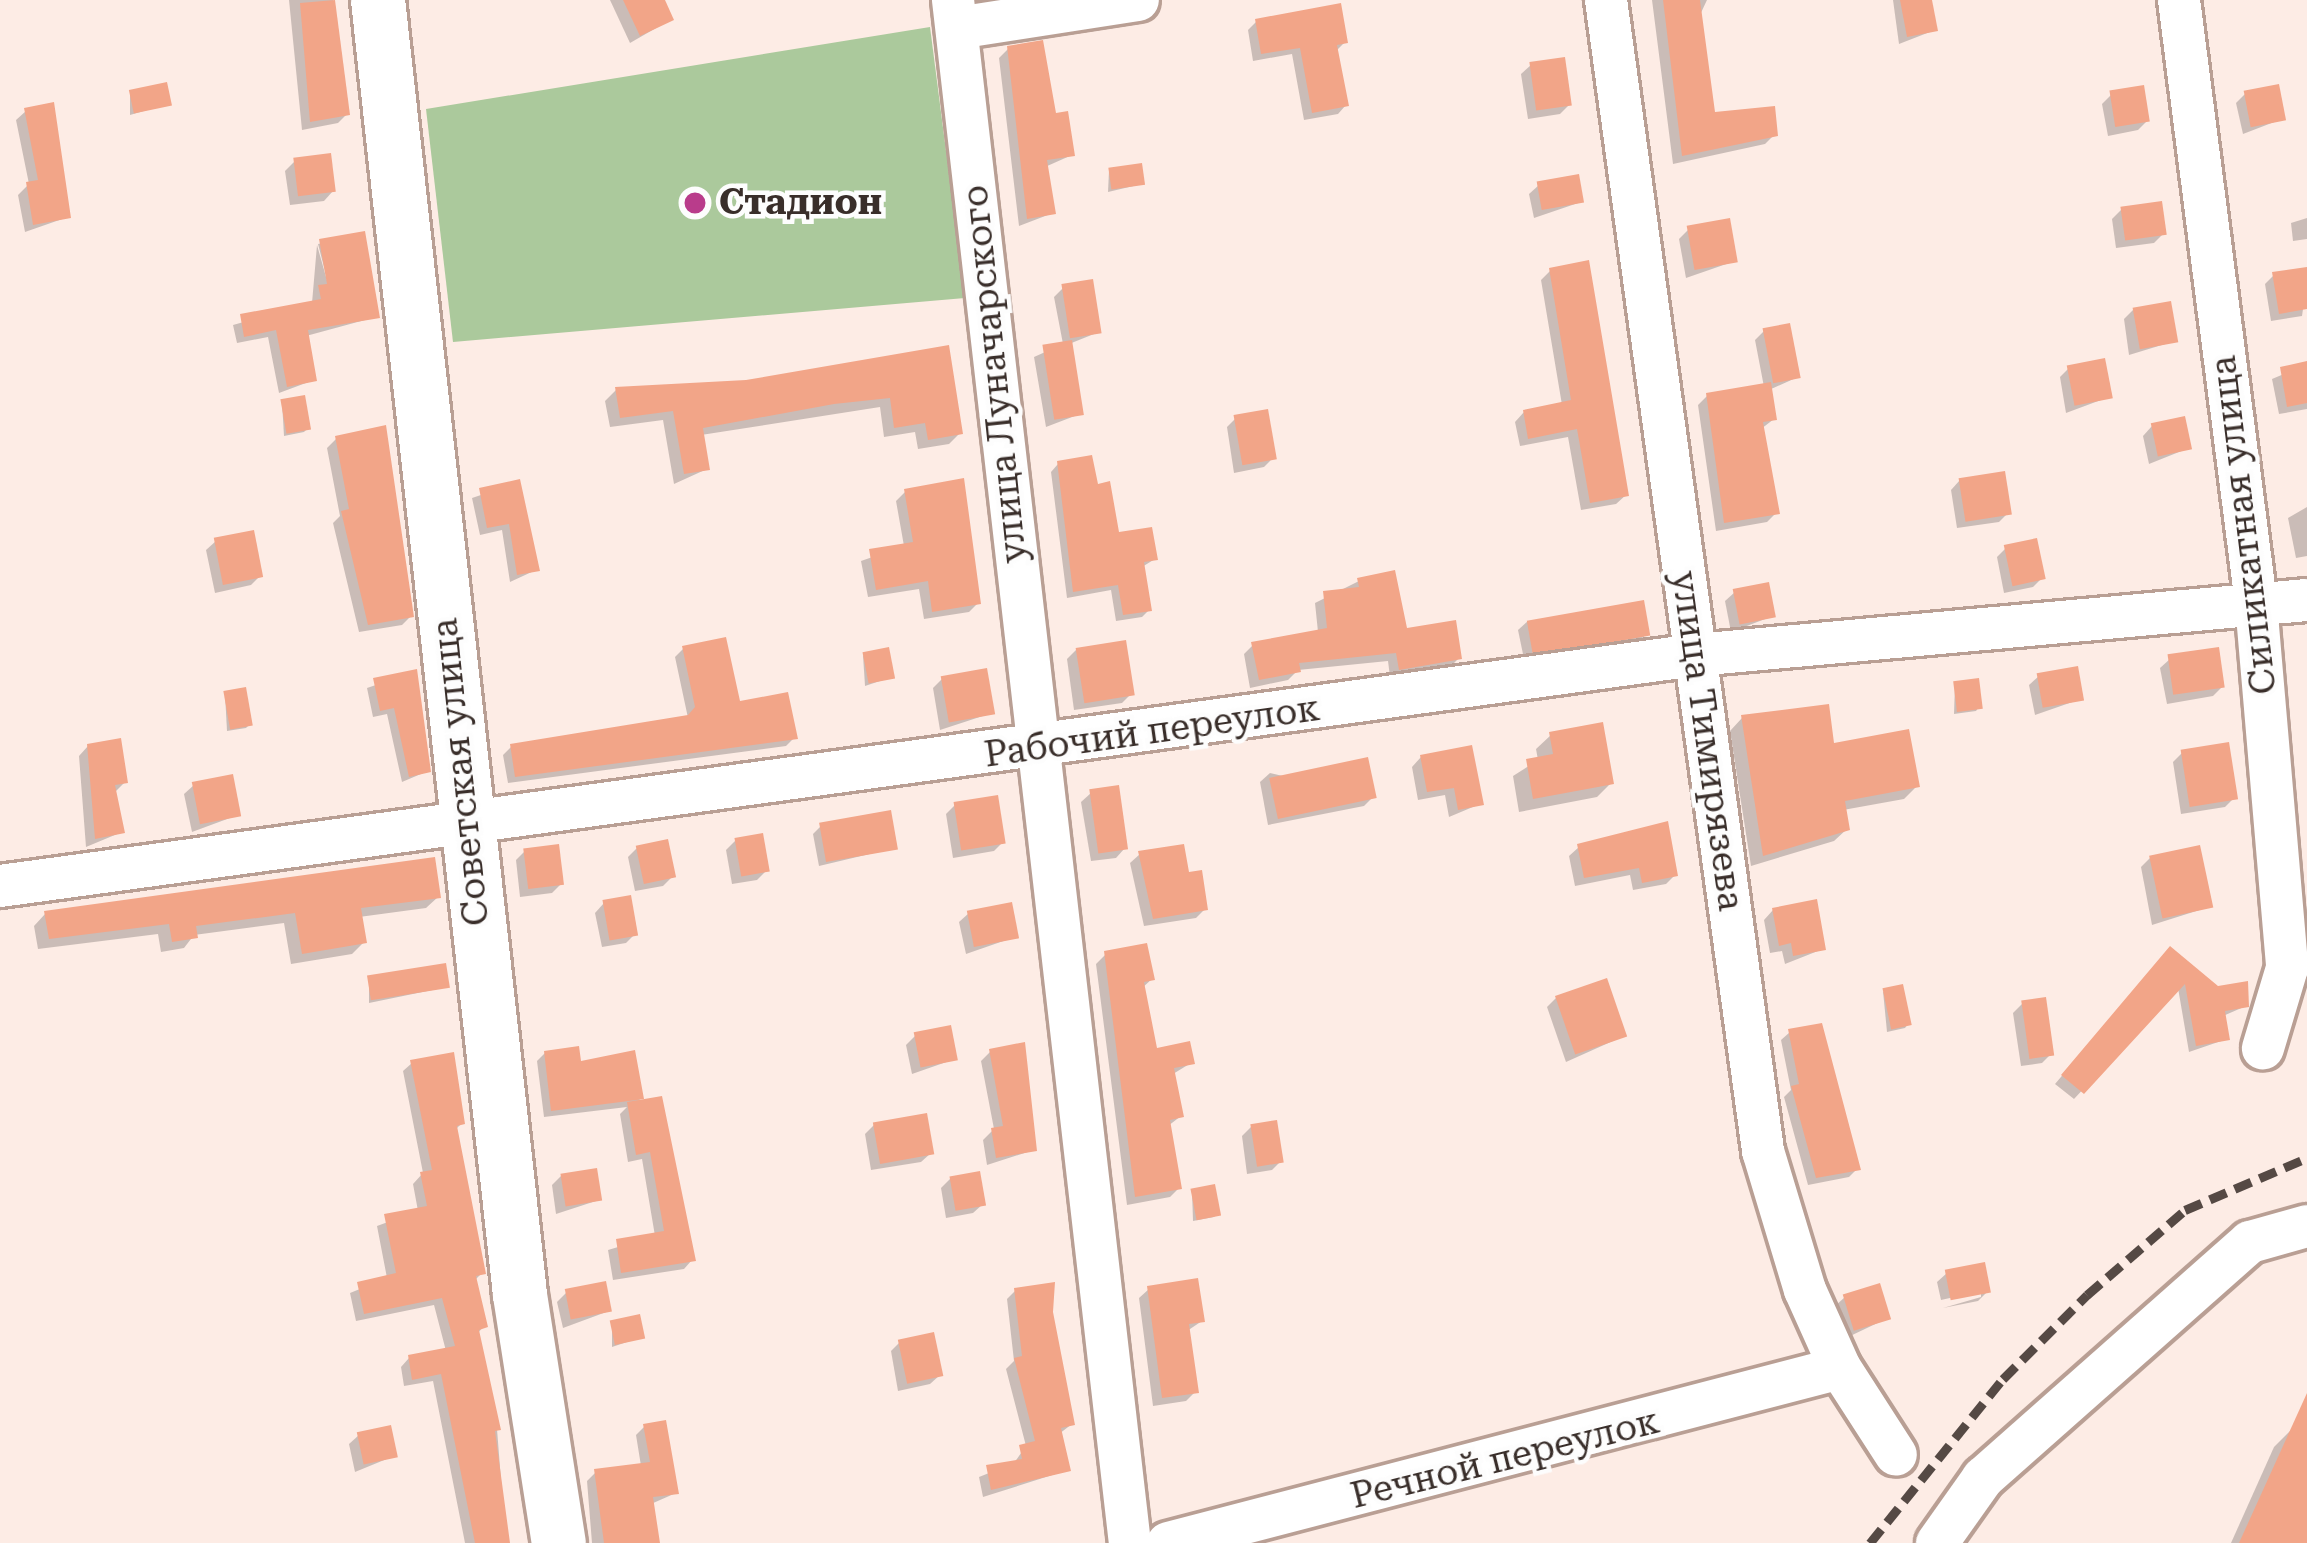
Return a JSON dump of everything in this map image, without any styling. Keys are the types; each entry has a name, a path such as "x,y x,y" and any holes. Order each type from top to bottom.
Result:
{"main road":[{"name":"Советская улица","path":"378,0 520,1295 559,1543"}],"street":[{"path":"955,14 1138,0"},
{"name":"улица Тимирязева","path":"1606,0 1762,1151 1805,1290 1840,1368 1896,1455"},
{"name":"Силикатная улица","path":"2179,0 2257,603 2287,968 2263,1048"},
{"name":"улица Луначарского","path":"955,14 1130,1543"},
{"name":"Рабочий переулок","path":"0,886 1695,655 2307,600"},
{"path":"1936,1543 1983,1478 2250,1242 2307,1226"},
{"name":"Речной переулок","path":"1168,1543 1840,1368"}],"green space":[{"name":"Стадион","path":"930,27 965,298 453,342 426,109"}],"building":[{"path":"335,0 350,115 310,122 300,3"},
{"path":"623,0 665,0 674,20 640,36"},
{"path":"1663,0 1700,0 1715,112 1775,106 1778,136 1682,156"},
{"path":"1900,0 1932,0 1938,31 1907,37"},
{"path":"1341,3 1348,43 1337,45 1349,106 1312,113 1300,48 1261,54 1255,19"},
{"path":"1043,40 1056,113 1068,111 1075,156 1047,160 1056,214 1027,219 1007,46"},
{"path":"1565,57 1572,106 1536,111 1529,62"},
{"path":"167,82 172,105 134,114 129,90"},
{"path":"2279,84 2286,120 2251,127 2244,91"},
{"path":"2144,85 2150,122 2115,127 2109,90"},
{"path":"54,102 71,218 33,225 26,182 38,180 24,108"},
{"path":"331,153 336,192 298,196 293,158"},
{"path":"1142,163 1145,185 1111,190 1108,168"},
{"path":"1579,174 1584,203 1542,210 1537,181"},
{"path":"2162,201 2167,235 2125,241 2120,207"},
{"path":"1730,218 1738,262 1694,270 1687,226"},
{"path":"365,231 380,318 308,330 317,381 287,387 276,330 244,337 240,314 321,299 318,285 327,284 319,239"},
{"path":"1589,260 1629,496 1590,503 1577,429 1528,439 1523,410 1571,400 1549,268"},
{"path":"2307,267 2307,309 2279,314 2272,272"},
{"path":"1093,279 1102,333 1070,338 1061,284"},
{"path":"2171,301 2178,342 2140,349 2133,308"},
{"path":"1790,323 1801,378 1773,383 1763,328"},
{"path":"1072,340 1084,415 1054,420 1042,345"},
{"path":"949,345 963,434 928,440 925,423 894,428 890,398 834,404 703,428 710,470 684,474 673,411 620,418 615,387 746,380"},
{"path":"2105,358 2113,398 2075,406 2067,365"},
{"path":"2307,361 2307,403 2287,407 2280,367"},
{"path":"1771,382 1777,420 1763,422 1780,514 1724,523 1706,393"},
{"path":"305,395 311,429 286,434 280,399"},
{"path":"1268,409 1277,459 1242,465 1234,415"},
{"path":"2185,416 2192,449 2158,457 2151,423"},
{"path":"386,425 414,617 368,625 341,511 349,509 335,436"},
{"path":"1092,455 1098,484 1110,481 1119,532 1152,527 1158,560 1144,562 1152,611 1123,615 1118,585 1073,592 1057,461"},
{"path":"2005,471 2012,514 1965,522 1959,478"},
{"path":"964,478 981,604 932,612 928,581 876,590 869,549 913,542 904,489"},
{"path":"520,479 540,571 517,575 509,524 487,528 479,488"},
{"path":"254,530 263,577 223,585 214,538"},
{"path":"2037,538 2046,579 2012,586 2004,545"},
{"path":"1395,570 1407,628 1456,620 1462,659 1399,670 1396,653 1299,663 1301,672 1259,680 1251,642 1327,628 1323,591 1359,587 1357,578"},
{"path":"1769,582 1776,617 1740,624 1733,589"},
{"path":"1644,600 1650,635 1533,656 1527,621"},
{"path":"726,637 740,701 788,692 798,739 515,777 510,744 688,715 695,707 682,646"},
{"path":"1126,640 1135,695 1084,703 1076,648"},
{"path":"889,647 895,678 869,684 862,652"},
{"path":"2219,647 2225,688 2173,695 2168,654"},
{"path":"2078,666 2084,700 2043,708 2037,673"},
{"path":"987,668 995,714 949,722 941,676"},
{"path":"417,669 431,772 409,777 394,708 380,711 373,678"},
{"path":"1979,678 1983,709 1957,712 1953,681"},
{"path":"246,687 253,725 230,729 223,691"},
{"path":"1829,704 1834,743 1909,729 1920,787 1845,801 1850,830 1763,856 1741,715"},
{"path":"1603,722 1614,784 1533,799 1526,759 1553,754 1549,732"},
{"path":"121,738 128,783 115,785 125,833 95,839 87,744"},
{"path":"2229,742 2238,799 2190,807 2181,750"},
{"path":"1472,745 1484,805 1458,810 1454,788 1427,792 1420,755"},
{"path":"1368,757 1377,798 1278,819 1269,778"},
{"path":"233,774 241,816 200,824 192,782"},
{"path":"1119,785 1128,849 1098,854 1089,789"},
{"path":"998,795 1006,843 961,850 954,802"},
{"path":"891,810 898,849 826,862 819,823"},
{"path":"1668,821 1678,876 1642,883 1639,868 1584,878 1577,844"},
{"path":"763,833 770,871 741,876 734,838"},
{"path":"668,839 676,877 644,884 636,846"},
{"path":"559,844 564,885 528,889 523,848"},
{"path":"1184,844 1189,872 1202,870 1208,910 1153,919 1138,851"},
{"path":"2200,845 2213,908 2162,918 2149,856"},
{"path":"435,857 441,898 361,908 367,943 302,954 295,913 196,926 198,938 172,942 169,924 49,939 44,911"},
{"path":"631,895 638,935 610,940 602,900"},
{"path":"1817,899 1826,950 1793,956 1791,943 1779,946 1772,908"},
{"path":"1012,902 1019,938 974,947 967,911"},
{"path":"1147,943 1155,980 1144,982 1157,1048 1190,1041 1195,1064 1174,1068 1184,1117 1170,1120 1182,1189 1135,1197 1104,951"},
{"path":"2170,946 2218,986 2248,981 2249,1007 2225,1011 2230,1040 2196,1046 2185,984 2084,1094 2061,1075"},
{"path":"446,963 450,988 371,1000 367,976"},
{"path":"1607,978 1627,1037 1575,1055 1555,996"},
{"path":"1903,984 1912,1025 1891,1029 1882,988"},
{"path":"2046,997 2054,1055 2029,1059 2021,1000"},
{"path":"1822,1023 1861,1170 1816,1178 1791,1086 1799,1084 1788,1029"},
{"path":"951,1025 958,1060 921,1068 914,1032"},
{"path":"1025,1042 1037,1151 996,1158 991,1128 1003,1126 989,1049"},
{"path":"579,1046 581,1061 635,1050 644,1099 551,1111 544,1051"},
{"path":"454,1052 465,1124 457,1126 486,1274 476,1276 488,1327 479,1330 501,1430 495,1431 510,1543 475,1543 441,1374 412,1380 408,1355 455,1346 442,1298 364,1314 357,1282 396,1273 384,1214 427,1206 420,1172 432,1170 410,1060"},
{"path":"662,1096 696,1261 621,1273 616,1239 664,1231 650,1152 636,1155 627,1102"},
{"path":"927,1113 934,1154 880,1164 873,1123"},
{"path":"1277,1120 1284,1162 1257,1167 1250,1124"},
{"path":"597,1168 602,1201 566,1206 560,1174"},
{"path":"980,1171 986,1205 956,1211 949,1176"},
{"path":"1215,1184 1221,1215 1197,1220 1190,1189"},
{"path":"1985,1262 1991,1292 1951,1300 1945,1270"},
{"path":"1198,1278 1205,1322 1189,1324 1199,1393 1162,1398 1147,1286"},
{"path":"606,1281 612,1311 571,1319 565,1289"},
{"path":"1055,1282 1053,1312 1075,1425 1061,1428 1071,1471 991,1490 986,1465 1022,1459 1019,1445 1035,1441 1014,1358 1022,1356 1014,1288"},
{"path":"1880,1283 1891,1319 1854,1331 1843,1294"},
{"path":"640,1314 645,1338 615,1345 610,1320"},
{"path":"934,1332 943,1376 907,1384 898,1340"},
{"path":"2307,1393 2307,1543 2239,1543"},
{"path":"666,1420 679,1494 653,1497 660,1543 604,1543 594,1469 650,1462 643,1424"},
{"path":"391,1425 398,1457 364,1465 357,1432"}],"railway":[{"path":"1870,1543 2003,1379 2087,1295 2185,1210 2307,1158"}],"place":[{"name":"Стадион","path":"695,203"}]}
